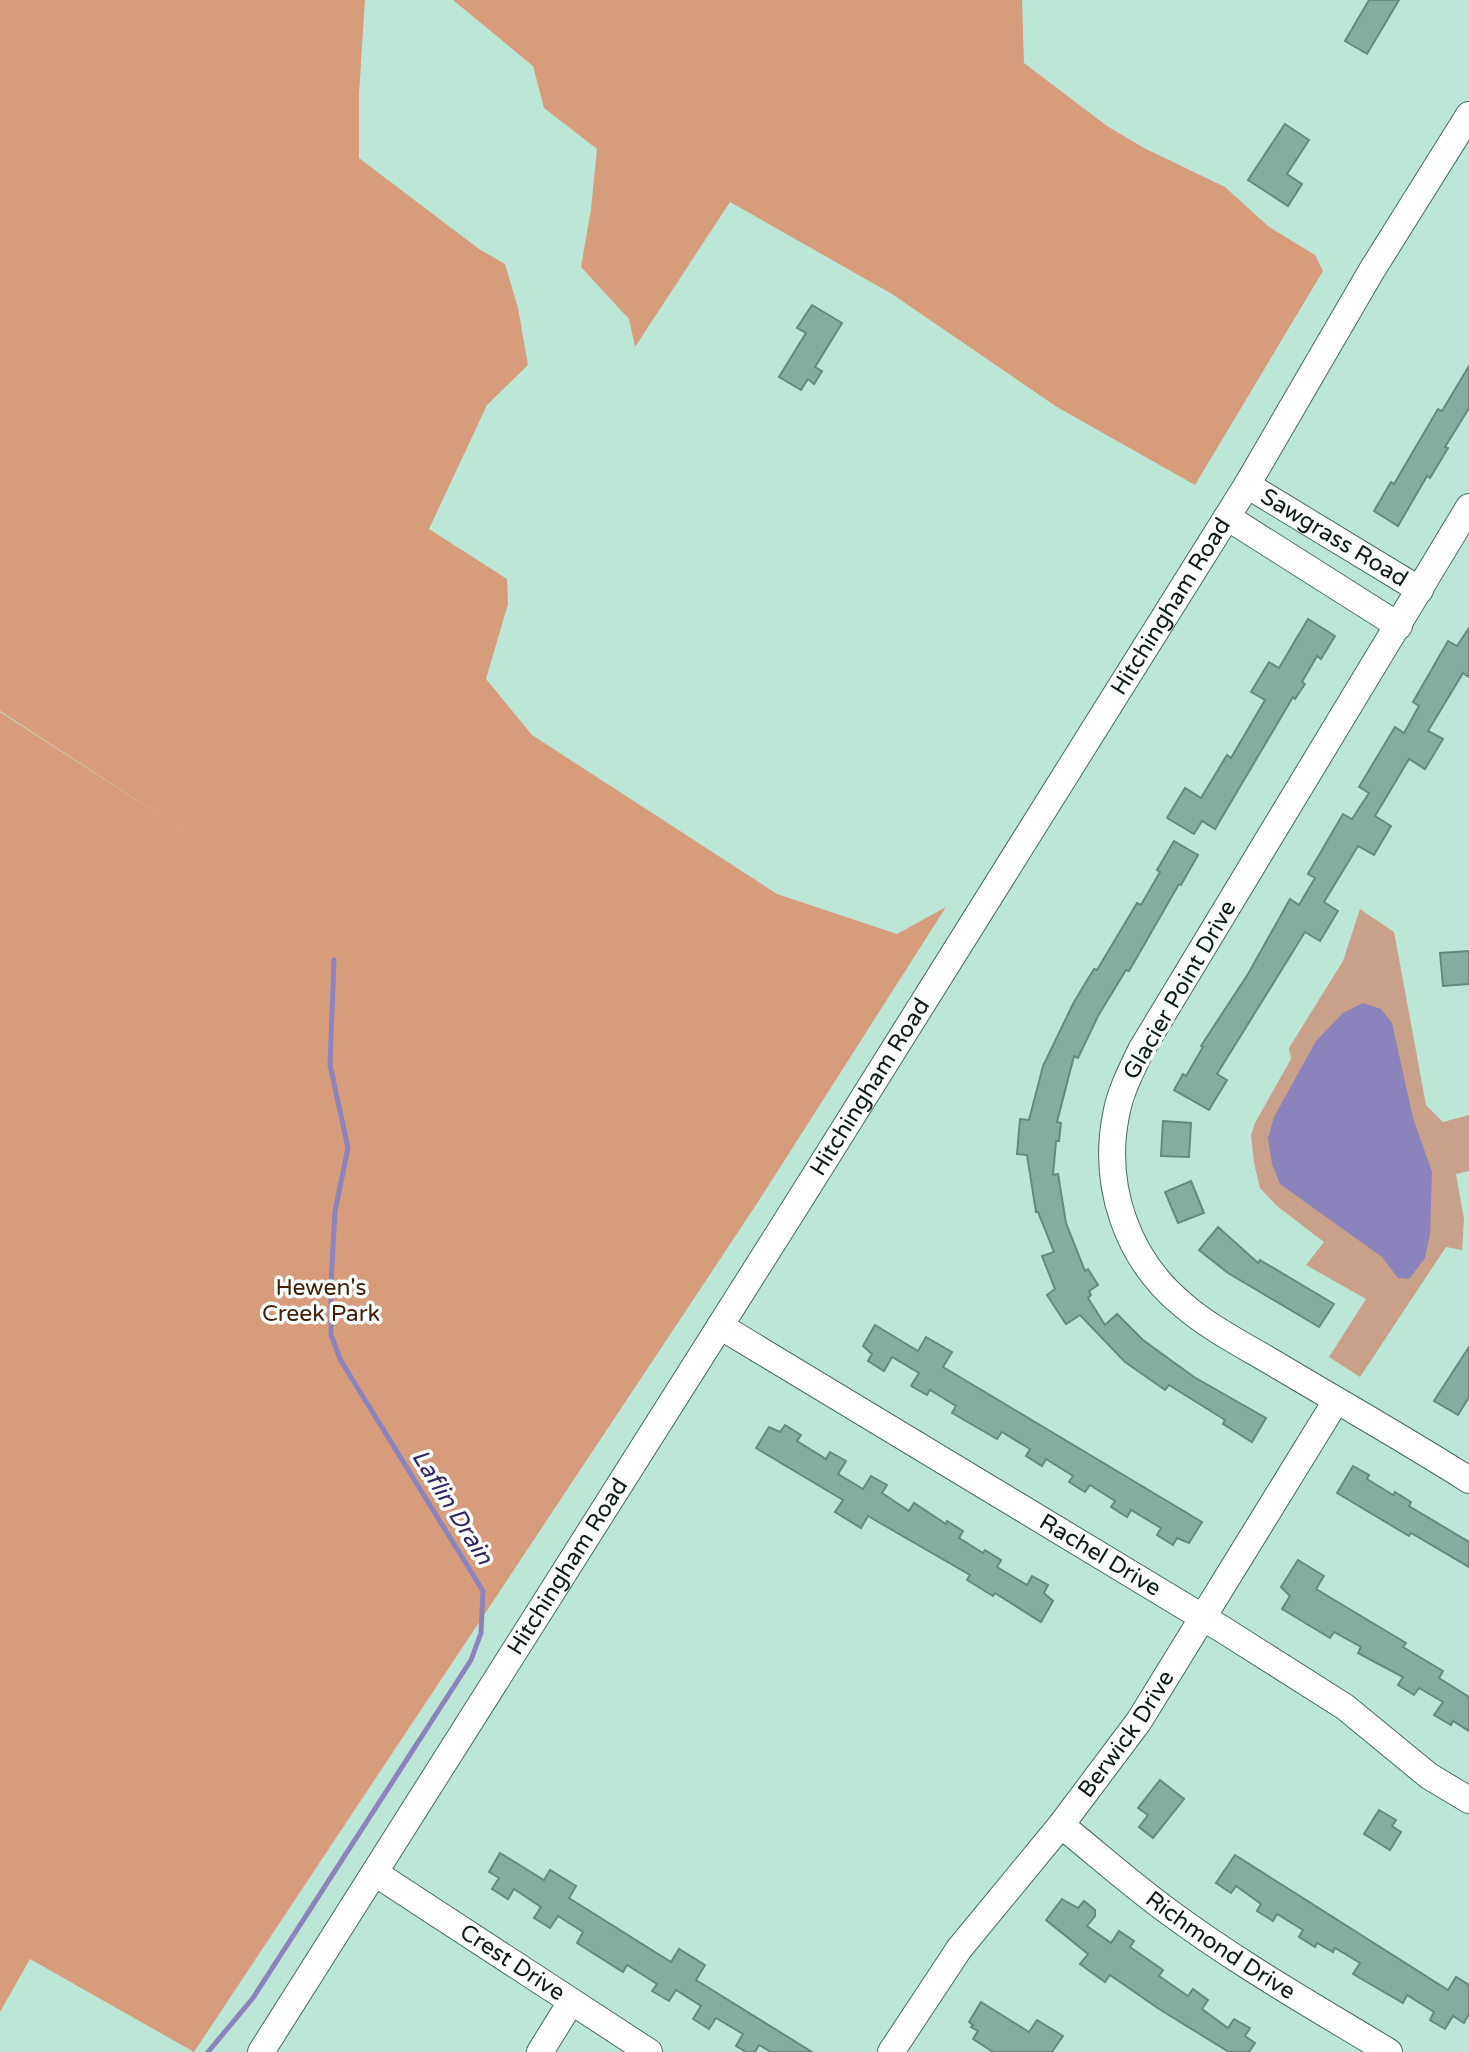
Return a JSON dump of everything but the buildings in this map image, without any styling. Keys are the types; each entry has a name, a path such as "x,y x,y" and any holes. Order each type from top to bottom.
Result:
{"street":[{"name":"Hitchingham Road","path":"261,2052 1247,485 1372,270 1469,115"},
{"name":"Sawgrass Road","path":"1247,485 1420,590"},
{"name":"Glacier Point Drive","path":"1469,507 1141,1050 1116,1112 1112,1139 1117,1200 1125,1228 1142,1260 1160,1284 1195,1313 1469,1480"},
{"name":"Sawgrass Road","path":"1227,517 1399,626"},
{"name":"Rachel Drive","path":"720,1326 1345,1707 1429,1776 1469,1800"},
{"name":"Berwick Drive","path":"896,2050 959,1949 1061,1825 1139,1721 1336,1401"},
{"name":"Richmond Drive","path":"1061,1825 1167,1911 1389,2052"},
{"name":"Crest Drive","path":"375,1873 649,2052"},
{"path":"540,2052 571,2002"}],"shaded area":[{"path":"1360,909 1394,932 1426,1105 1443,1122 1469,1115 1469,1171 1456,1174 1464,1219 1462,1250 1446,1247 1360,1377 1329,1357 1366,1299 1306,1265 1324,1242 1277,1206 1260,1188 1251,1135 1291,1059 1289,1048 1343,961"},
{"path":"1363,1003 1381,1009 1392,1023 1413,1118 1432,1172 1430,1234 1425,1258 1409,1279 1398,1278 1382,1257 1280,1184 1272,1164 1268,1138 1274,1117 1316,1041 1343,1013"}],"green space":[{"name":"Hewen's Creek Park","path":"0,0 365,0 359,94 359,158 479,249 505,264 518,308 528,365 487,405 429,529 507,579 508,604 486,679 532,735 777,894 897,934 946,907 758,1202 194,2052 30,1959 0,2012 0,712 189,834 0,711"},
{"path":"453,0 1022,0 1024,63 1107,126 1144,148 1225,187 1269,227 1315,255 1323,271 1195,485 1057,407 892,294 730,202 635,347 629,319 581,267 591,209 597,149 544,108 533,66"}],"waterway":[{"name":"Laflin Drain","path":"208,2052 253,1998 471,1660 481,1633 483,1591 341,1361 331,1335 335,1211 348,1148 330,1065 334,960"}]}
